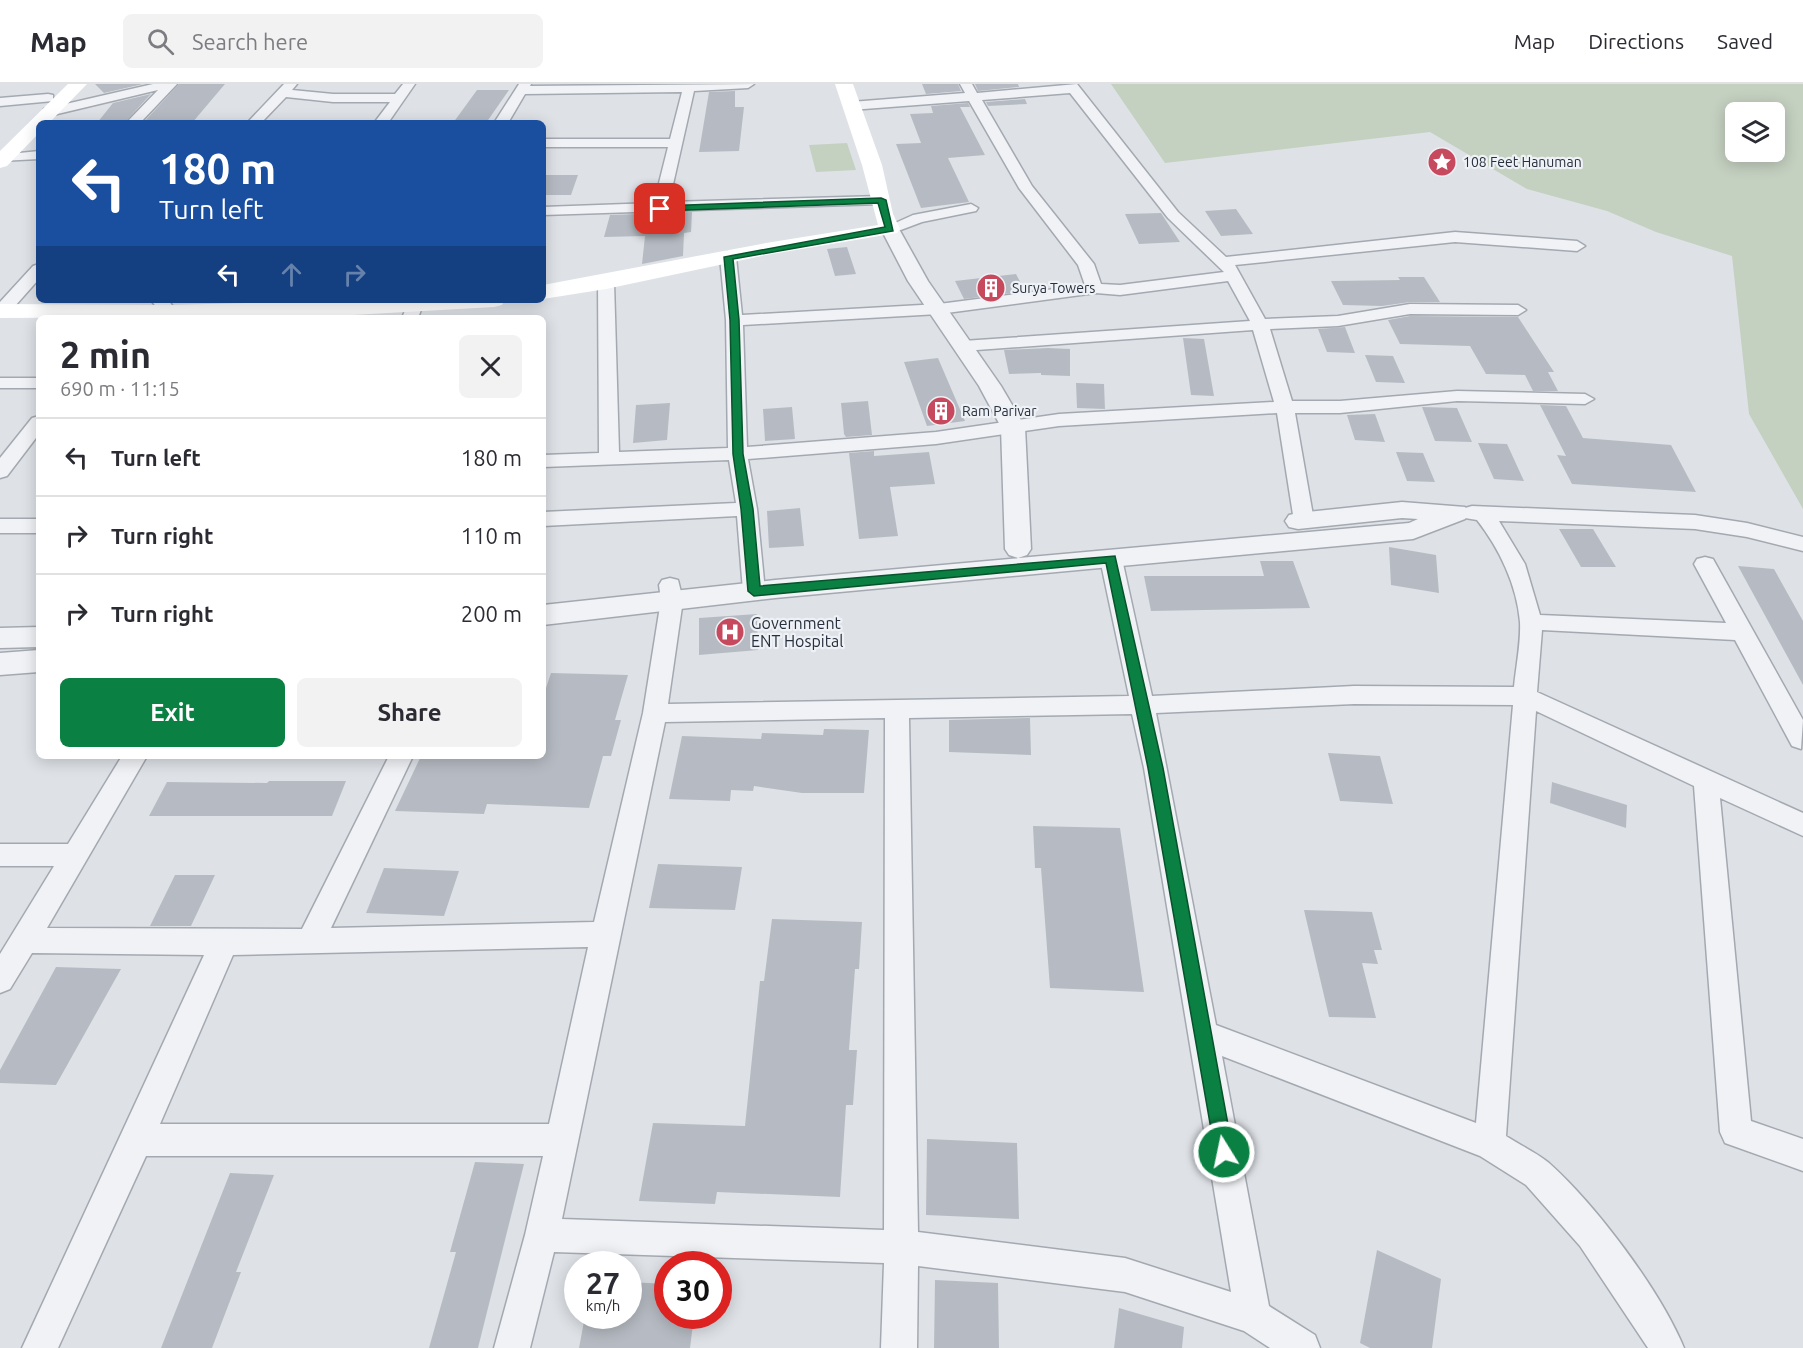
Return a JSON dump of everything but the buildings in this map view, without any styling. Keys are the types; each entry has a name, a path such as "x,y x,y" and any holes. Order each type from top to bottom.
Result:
{"main road":[{"path":"2,155 48,105 63,84"},
{"path":"48,105 78,84"},
{"path":"546,292 890,229 883,214 872,165 844,84"},
{"path":"1,311 164,306 242,315 338,305 412,312 474,303"}],"street":[{"path":"0,102 48,105 170,84"},
{"path":"136,120 170,84"},
{"path":"383,120 409,84"},
{"path":"503,120 523,87 689,88 748,84"},
{"path":"851,106 968,90 1071,86 1173,215 1223,262 1234,276 1260,324 1285,407 1304,521"},
{"path":"257,120 287,88 333,98 398,98"},
{"path":"660,209 689,88"},
{"path":"968,90 1026,188 1086,264 1090,280 1096,288"},
{"path":"546,143 675,143"},
{"path":"2,155 36,155"},
{"path":"546,211 881,200"},
{"path":"971,208 918,218 890,229 918,280 963,346 1013,427 1018,549"},
{"path":"1223,262 1455,237 1577,246"},
{"path":"728,257 734,320 738,454 747,509 753,582"},
{"path":"1,311 36,272"},
{"path":"734,320 939,309 1096,288 1120,290 1234,276"},
{"path":"606,282 609,457"},
{"path":"963,346 1260,324 1338,321 1410,309 1518,310"},
{"path":"0,383 36,382"},
{"path":"546,461 738,454 936,438 1059,420 1285,407 1340,407 1457,396 1585,399"},
{"path":"0,472 9,445 36,424"},
{"path":"9,445 36,442"},
{"path":"546,519 747,509"},
{"path":"546,614 671,593 1018,549 1402,510 1695,522 1747,530 1803,544"},
{"path":"753,582 1111,559 1413,531 1469,513"},
{"path":"1469,513 1503,538 1518,569 1531,622 1490,1144"},
{"path":"0,526 36,526"},
{"path":"1111,559 1143,705 1253,1316"},
{"path":"1705,564 1801,739"},
{"path":"546,596 671,593"},
{"path":"512,1348 542,1235 605,934 655,713 671,593"},
{"path":"1531,622 1742,632"},
{"path":"0,638 36,637"},
{"path":"0,664 36,661"},
{"path":"655,713 1143,705 1354,695 1525,696 1803,825"},
{"path":"897,709 901,1246 899,1348"},
{"path":"0,980 133,759"},
{"path":"311,939 400,759"},
{"path":"1706,779 1736,1132 1803,1155"},
{"path":"0,855 76,855"},
{"path":"23,940 224,943 311,939 605,934"},
{"path":"40,1348 137,1140 224,943"},
{"path":"1203,1034 1490,1144 1537,1174 1592,1234 1656,1326 1666,1348"},
{"path":"137,1140 562,1140"},
{"path":"542,1235 901,1246 1125,1275 1253,1316 1302,1348"}],"green space":[{"path":"1111,84 1803,84 1803,509 1749,414 1732,256 1656,232 1607,211 1527,189 1430,132 1165,163"},
{"path":"847,143 856,170 816,172 809,145"}],"place":[{"name":"108 Feet Hanuman","path":"1442,162"},
{"name":"Surya Towers","path":"991,288"},
{"name":"Ram Parivar","path":"941,411"},
{"name":"Government ENT Hospital","path":"730,632"}],"route":[{"path":"660,209 881,200 883,214 890,229 728,257 734,320 738,454 747,509 754,591 1111,559 1143,705 1224,1152"}]}
